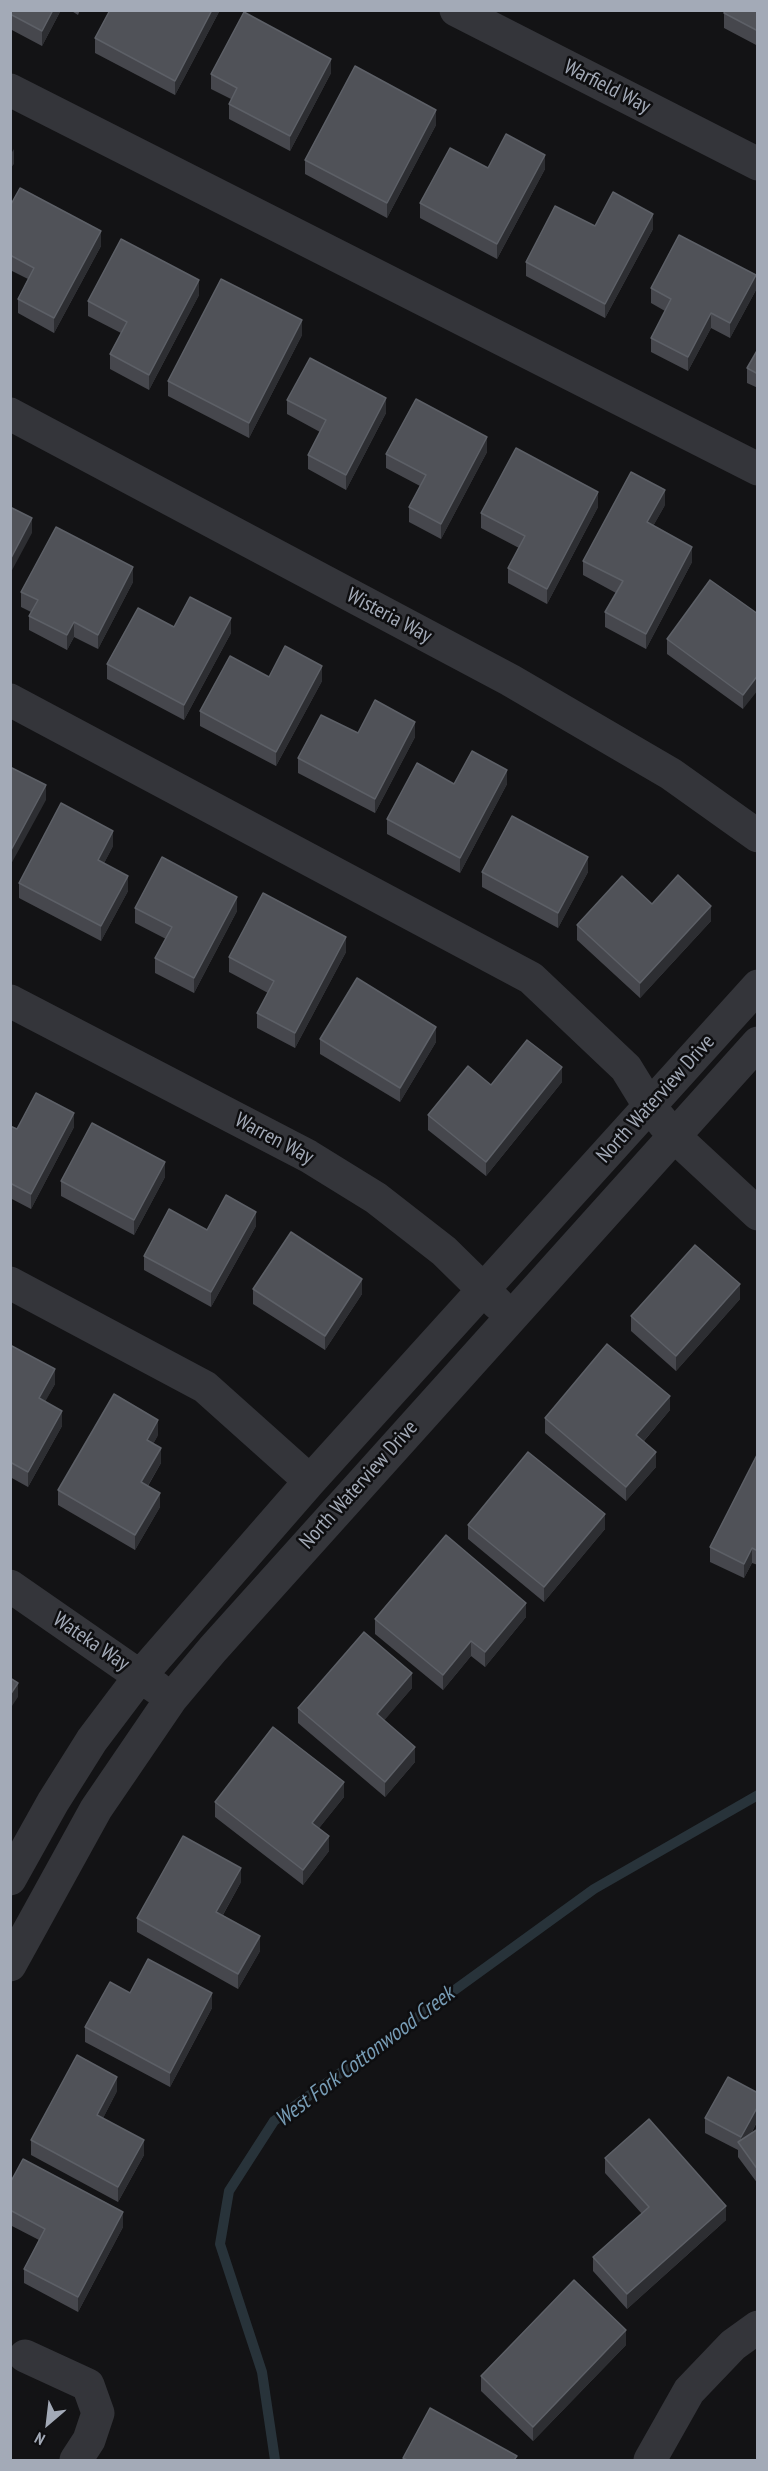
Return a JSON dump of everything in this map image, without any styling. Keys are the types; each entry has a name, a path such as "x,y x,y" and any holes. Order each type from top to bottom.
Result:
{"street":[{"name":"Warfield Way","path":"456,10 758,164"},
{"path":"10,90 758,469"},
{"name":"Wisteria Way","path":"10,414 510,680 671,774 758,836"},
{"path":"10,700 531,978 626,1068 650,1107 674,1136 758,1214"},
{"name":"North Waterview Drive","path":"12,1870 92,1740 141,1675 310,1481 758,986"},
{"name":"Warren Way","path":"10,1001 308,1156 376,1198 444,1251 510,1317"},
{"name":"North Waterview Drive","path":"10,1965 96,1809 171,1699 213,1648 758,1043"},
{"path":"10,1283 205,1387 310,1481"},
{"name":"Wateka Way","path":"10,1586 141,1675 171,1699"},
{"path":"651,2460 689,2391 733,2345 758,2327"},
{"path":"15,2360 88,2385 98,2413 89,2440 76,2460"}],"building":[{"path":"10,10 53,10 42,31 10,14"},
{"path":"110,10 212,10 175,81 95,38"},
{"path":"725,10 758,10 758,31 724,13"},
{"path":"244,12 331,59 290,136 229,104 237,88 211,74"},
{"path":"355,66 436,110 387,203 305,160"},
{"path":"506,134 545,155 497,244 420,203 450,148 488,168"},
{"path":"20,188 101,231 54,318 18,299 34,268 10,255 10,206"},
{"path":"613,192 653,214 605,304 526,262 555,206 595,226"},
{"path":"679,235 756,275 730,323 711,313 688,357 651,338 671,299 651,288"},
{"path":"121,239 199,280 149,375 110,354 127,322 88,301"},
{"path":"221,279 302,320 249,423 168,381"},
{"path":"758,349 758,374 747,368"},
{"path":"310,358 386,398 346,475 308,455 326,420 287,400"},
{"path":"416,399 487,437 441,524 409,507 426,475 386,454"},
{"path":"516,448 598,492 547,589 508,568 525,536 481,513"},
{"path":"631,472 665,490 647,522 692,547 646,634 605,612 623,581 583,561"},
{"path":"10,507 32,518 10,560"},
{"path":"56,527 133,567 98,635 74,622 67,635 29,616 38,600 21,592"},
{"path":"710,580 758,614 758,675 743,695 667,639"},
{"path":"190,597 231,618 184,705 107,664 138,608 174,627"},
{"path":"285,646 322,666 276,752 200,711 230,656 269,677"},
{"path":"375,700 415,722 375,799 298,758 321,715 358,733"},
{"path":"472,751 507,770 460,858 387,819 417,763 454,784"},
{"path":"10,767 46,785 10,852"},
{"path":"61,803 113,831 98,860 128,876 101,926 19,883"},
{"path":"512,816 588,857 558,913 482,872"},
{"path":"162,857 237,897 194,978 155,958 172,927 135,908"},
{"path":"678,875 711,906 640,983 577,925 622,876 652,904"},
{"path":"263,893 346,937 295,1033 257,1013 274,981 229,957"},
{"path":"357,978 436,1027 400,1088 320,1039"},
{"path":"527,1040 562,1067 486,1162 428,1115 468,1066 491,1085"},
{"path":"36,1093 74,1113 31,1194 10,1183 10,1126 17,1129"},
{"path":"92,1123 165,1162 134,1220 61,1181"},
{"path":"226,1195 256,1212 211,1292 144,1256 169,1209 207,1230"},
{"path":"291,1232 362,1279 325,1336 253,1289"},
{"path":"695,1245 740,1284 676,1356 631,1316"},
{"path":"607,1344 670,1396 636,1435 656,1452 626,1487 545,1418"},
{"path":"10,1345 55,1369 39,1398 62,1411 28,1472 10,1462"},
{"path":"114,1394 158,1420 147,1440 161,1448 141,1482 160,1493 135,1535 58,1490"},
{"path":"528,1452 605,1514 544,1587 468,1525"},
{"path":"758,1453 758,1551 752,1548 744,1564 710,1547"},
{"path":"446,1535 526,1603 485,1652 471,1641 443,1675 375,1619"},
{"path":"364,1632 412,1673 377,1714 415,1747 385,1782 298,1708"},
{"path":"10,1678 18,1683 10,1695"},
{"path":"273,1727 344,1782 312,1823 329,1836 303,1870 215,1802"},
{"path":"183,1836 241,1868 216,1912 260,1936 238,1974 137,1918"},
{"path":"148,1959 212,1993 170,2073 85,2027 110,1982 130,1993"},
{"path":"77,2055 117,2077 97,2115 144,2140 118,2187 31,2140"},
{"path":"728,2077 758,2093 758,2106 741,2137 705,2118"},
{"path":"649,2119 726,2206 627,2294 593,2257 649,2207 605,2158"},
{"path":"758,2129 758,2170 738,2142"},
{"path":"23,2159 123,2212 78,2297 24,2269 45,2229 10,2210 10,2183"},
{"path":"574,2280 626,2330 533,2427 481,2376"},
{"path":"430,2408 517,2456 514,2460 407,2460 403,2458"}],"waterway":[{"name":"West Fork Cottonwood Creek","path":"275,2460 262,2372 220,2244 229,2191 274,2121 594,1889 758,1795"}]}
